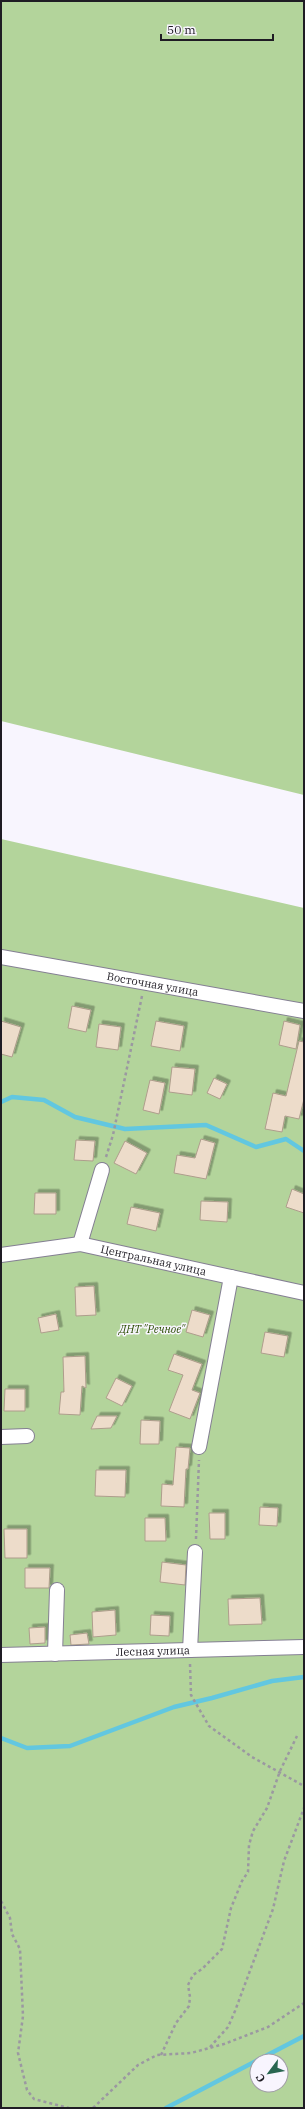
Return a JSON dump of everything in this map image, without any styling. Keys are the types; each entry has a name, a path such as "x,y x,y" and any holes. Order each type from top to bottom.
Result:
{"street":[{"name":"Восточная улица","path":"1,957 304,1011"},
{"path":"80,1244 102,1170"},
{"name":"Центральная улица","path":"1,1255 80,1244 304,1293"},
{"path":"199,1447 231,1277"},
{"path":"1,1437 27,1436"},
{"path":"190,1650 195,1552"},
{"path":"55,1654 57,1590"},
{"name":"Лесная улица","path":"1,1655 304,1647"}],"path":[{"path":"102,1170 113,1135 145,982"},
{"path":"195,1552 199,1447"},
{"path":"190,1650 191,1695 209,1726 216,1734 252,1757 280,1771 298,1784 304,1786"},
{"path":"160,2055 176,2023 189,2006 190,1997 188,1985 193,1975 202,1969 222,1949 231,1908 242,1881 248,1872 249,1845 254,1831 267,1808 280,1771 297,1736"},
{"path":"210,2047 228,2026 235,2011 273,1909 284,1861 304,1808"},
{"path":"1,1901 10,1918 12,1934 20,1949 23,2016 18,2053 27,2090 34,2099 69,2108"},
{"path":"93,2108 138,2065 160,2055 191,2053 224,2044 268,2027 304,2003"}],"green space":[{"path":"1,1 304,1 304,795 1,721"},
{"name":"ДНТ \"Речное\"","path":"1,839 304,908 304,2108 1,2108"}],"building":[{"path":"72,1006 91,1010 86,1032 68,1028"},
{"path":"1,1021 21,1027 12,1057 1,1054"},
{"path":"156,1021 184,1026 180,1051 151,1046"},
{"path":"284,1021 300,1025 296,1049 279,1045"},
{"path":"99,1024 121,1027 118,1050 96,1047"},
{"path":"299,1041 304,1042 304,1099 299,1119 285,1116 282,1132 265,1129 273,1093 286,1096"},
{"path":"172,1067 195,1069 192,1095 169,1092"},
{"path":"214,1078 227,1084 220,1099 207,1093"},
{"path":"150,1080 165,1083 159,1114 143,1110"},
{"path":"201,1139 215,1143 206,1179 174,1173 177,1155 195,1158"},
{"path":"76,1140 95,1141 93,1161 74,1160"},
{"path":"125,1141 147,1153 136,1174 114,1163"},
{"path":"292,1189 304,1194 304,1213 286,1207"},
{"path":"35,1193 56,1193 56,1214 34,1214"},
{"path":"201,1201 228,1202 227,1222 200,1220"},
{"path":"131,1207 160,1213 156,1231 127,1224"},
{"path":"94,1286 96,1315 76,1316 75,1287"},
{"path":"192,1310 210,1315 203,1337 186,1332"},
{"path":"56,1314 59,1330 41,1333 38,1318"},
{"path":"265,1332 288,1336 284,1357 261,1353"},
{"path":"174,1354 202,1364 192,1390 200,1393 190,1419 169,1411 183,1375 168,1370"},
{"path":"85,1356 86,1388 82,1386 80,1415 59,1414 61,1392 64,1392 63,1357"},
{"path":"116,1378 132,1386 122,1406 106,1398"},
{"path":"5,1389 25,1389 25,1411 4,1411"},
{"path":"97,1416 117,1416 111,1428 91,1429"},
{"path":"141,1420 160,1421 159,1444 140,1444"},
{"path":"176,1447 190,1448 188,1469 186,1469 184,1507 161,1506 162,1484 173,1485"},
{"path":"96,1470 126,1470 125,1497 95,1496"},
{"path":"260,1507 278,1508 277,1526 259,1525"},
{"path":"209,1513 225,1513 225,1539 210,1539"},
{"path":"145,1518 165,1518 166,1541 145,1541"},
{"path":"4,1529 27,1529 27,1558 5,1558"},
{"path":"162,1562 186,1565 185,1585 160,1582"},
{"path":"25,1568 50,1568 49,1588 25,1588"},
{"path":"260,1598 262,1624 229,1625 228,1599"},
{"path":"115,1610 116,1635 93,1637 92,1612"},
{"path":"151,1615 170,1616 169,1636 150,1635"},
{"path":"45,1627 45,1643 30,1644 29,1628"},
{"path":"87,1633 89,1644 71,1645 70,1635"}],"waterway":[{"path":"1,1102 12,1097 44,1100 75,1117 125,1129 206,1125 256,1147 286,1139 304,1151"},
{"path":"1,1738 27,1748 70,1746 174,1707 272,1681 304,1677"},
{"path":"166,2108 304,2036"}]}
